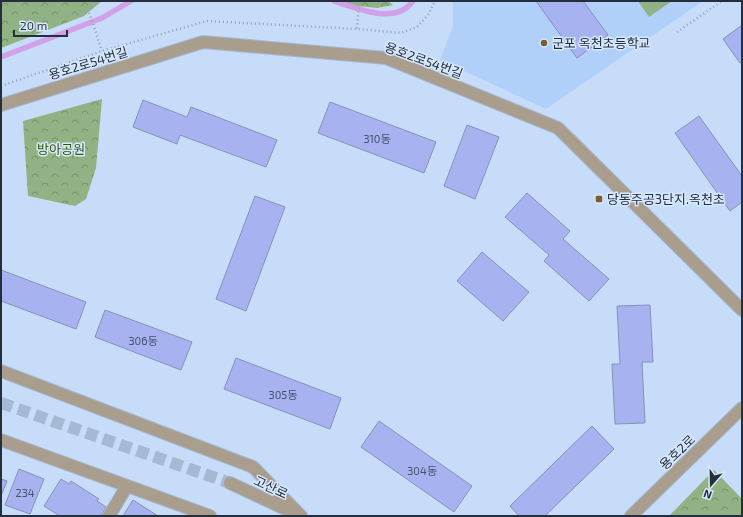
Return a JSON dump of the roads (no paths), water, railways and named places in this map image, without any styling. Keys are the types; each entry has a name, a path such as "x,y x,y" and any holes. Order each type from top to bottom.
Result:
{"street":[{"name":"용호2로54번길","path":"1,105 203,42 386,58 558,128 742,310"},
{"path":"1,371 253,467 301,516"},
{"name":"용호2로","path":"631,516 742,408"},
{"path":"1,440 127,486 195,514 210,516"},
{"name":"고산로","path":"230,483 301,516"},
{"path":"110,516 127,486"}],"waterway":[{"path":"1,57 102,18 131,1"},
{"path":"334,1 365,11 387,14 397,13 406,8 413,1"}],"tunnel":[{"path":"1,403 230,483"}],"place":[{"name":"군포 옥천초등학교","path":"544,43"},
{"name":"당동주공3단지.옥천초","path":"599,199"}],"park label":[{"name":"방아공원","path":"61,149"}]}
